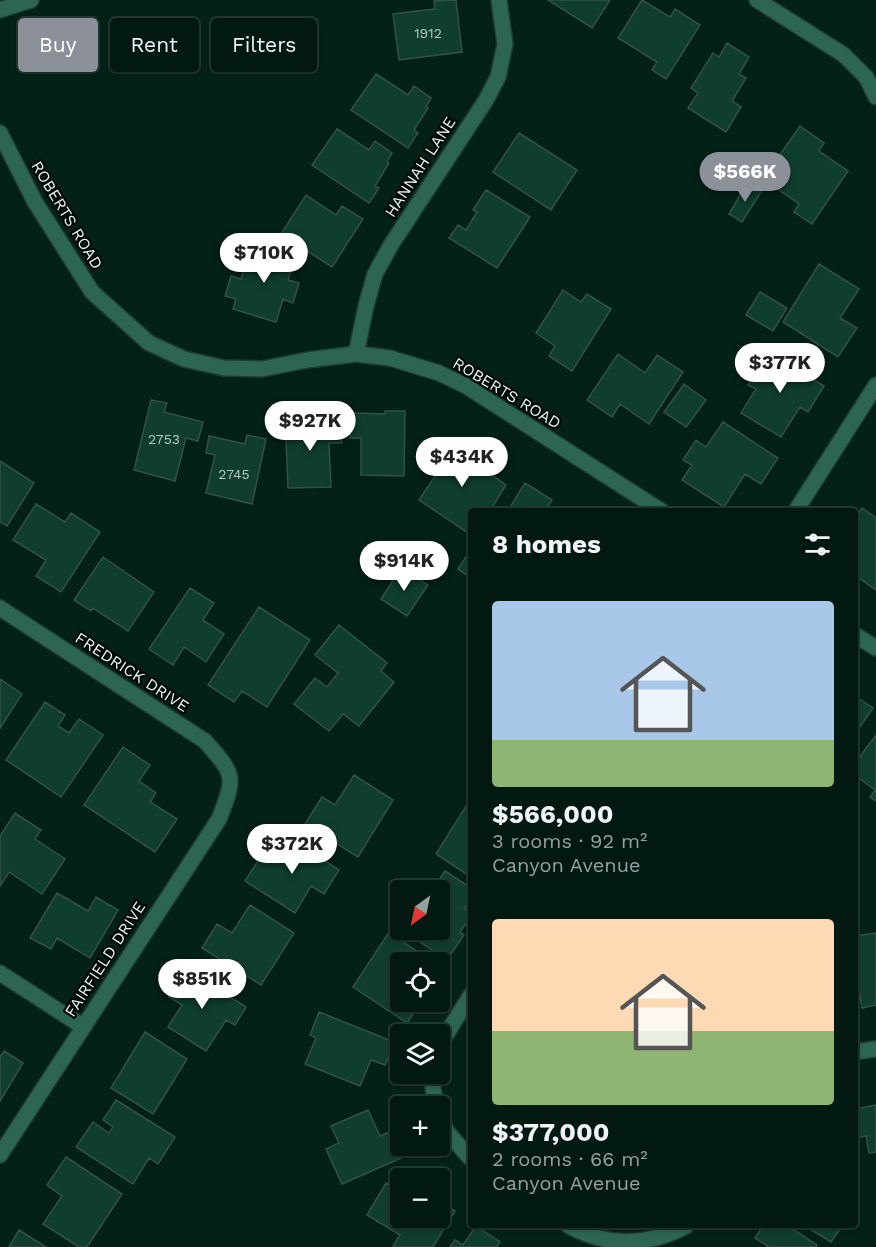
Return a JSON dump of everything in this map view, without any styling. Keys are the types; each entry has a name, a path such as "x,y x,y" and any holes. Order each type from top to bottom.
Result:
{"street":[{"name":"HANNAH LANE","path":"356,354 375,274 391,245 486,100 498,76 505,44 499,0"},
{"path":"757,0 844,56 866,77 876,97"},
{"path":"0,10 28,1"},
{"name":"ROBERTS ROAD","path":"0,133 35,202 92,292 149,343 184,359 224,368 262,369 356,354 390,358 439,373 466,386 657,508"},
{"path":"798,508 876,385"},
{"name":"FREDRICK DRIVE","path":"0,608 205,741 223,761 232,779"},
{"path":"858,637 876,648"},
{"name":"FAIRFIELD DRIVE","path":"0,1155 219,819 232,779"},
{"path":"0,973 82,1026"},
{"path":"450,1028 468,1000"},
{"path":"858,1052 876,1049"},
{"path":"450,1135 468,1156"},
{"path":"572,1228 585,1236 630,1245 668,1236 682,1228"}],"building":[{"path":"456,0 462,52 399,60 393,14 435,9 434,1"},
{"path":"548,0 610,0 592,28"},
{"path":"642,0 670,17 675,9 700,25 666,79 652,70 657,62 618,38"},
{"path":"727,43 749,57 739,74 746,78 732,101 741,107 726,132 688,108 698,93 691,88 713,53 719,57"},
{"path":"376,74 408,95 414,86 431,98 426,107 428,108 414,130 418,133 408,148 351,110"},
{"path":"800,126 824,143 819,151 848,171 812,224 794,212 799,204 763,179"},
{"path":"337,129 369,150 375,141 392,153 387,162 389,163 375,186 379,188 369,203 312,165"},
{"path":"519,133 577,170 551,210 493,172"},
{"path":"747,183 761,192 742,222 729,214"},
{"path":"486,190 530,217 497,268 449,238 458,225 466,230 477,212 473,210"},
{"path":"306,195 336,215 342,206 363,219 332,267 281,234"},
{"path":"252,245 295,258 288,280 299,283 293,303 283,299 276,322 233,309 236,299 225,296 231,276 241,279"},
{"path":"819,264 859,289 840,318 857,328 838,357 783,322"},
{"path":"563,290 581,302 587,294 611,309 572,371 549,356 555,346 536,333"},
{"path":"760,292 787,308 773,331 746,315"},
{"path":"769,352 824,386 808,412 800,407 781,437 741,413 756,389 748,385"},
{"path":"618,354 645,373 657,355 683,372 649,424 620,404 612,417 587,400"},
{"path":"684,384 706,400 686,427 664,412"},
{"path":"151,400 167,403 164,412 203,422 198,441 186,438 175,481 134,470"},
{"path":"385,411 405,411 404,476 361,475 361,438 350,438 351,413 385,414"},
{"path":"301,415 301,424 341,423 342,443 329,443 331,487 288,488 285,416"},
{"path":"723,422 778,458 761,484 745,474 724,507 682,480 692,465 683,460 696,440 706,447"},
{"path":"247,435 266,439 252,504 206,493 215,455 206,453 209,436 245,444"},
{"path":"459,440 482,455 476,464 506,485 492,508 468,508 468,533 419,500"},
{"path":"0,461 34,483 7,526 0,522"},
{"path":"525,483 552,500 547,508 509,508"},
{"path":"36,504 65,522 71,513 100,532 61,592 36,576 46,560 13,540"},
{"path":"862,508 876,518 876,590 858,577 858,514"},
{"path":"468,554 468,576 458,569"},
{"path":"103,557 154,592 128,631 93,608 91,611 74,600"},
{"path":"401,568 428,585 407,616 381,599"},
{"path":"190,588 214,603 203,620 224,634 206,662 184,647 173,665 149,649"},
{"path":"259,607 310,640 267,707 242,691 234,702 208,685"},
{"path":"339,625 387,663 381,671 394,682 359,726 343,714 329,731 294,704 315,678 327,687 338,673 315,655"},
{"path":"0,679 22,694 0,728"},
{"path":"858,698 873,708 858,730"},
{"path":"45,702 65,715 58,726 69,733 79,719 103,735 61,797 6,760"},
{"path":"876,735 876,801 870,797 875,790 858,777 858,759"},
{"path":"123,747 150,765 139,781 156,793 150,802 177,819 155,852 84,805"},
{"path":"354,775 393,800 358,857 305,824 322,797 335,805"},
{"path":"468,803 468,875 436,854"},
{"path":"15,813 41,830 35,839 65,859 42,894 9,872 0,886 0,836"},
{"path":"289,838 339,870 324,894 311,886 295,913 245,881 261,856 273,863"},
{"path":"445,871 468,886 468,902 464,908 468,911 468,920 460,932 464,935 450,956 450,952 435,952 417,940 450,940 450,880 439,880"},
{"path":"57,893 88,911 96,897 118,910 90,958 57,938 51,949 30,938"},
{"path":"250,905 294,933 261,985 202,948 217,924 232,933"},
{"path":"389,932 390,940 401,940 418,952 390,952 390,1012 353,987"},
{"path":"876,933 876,1005 862,1008 858,983 858,936"},
{"path":"187,969 246,1007 235,1025 226,1020 206,1051 168,1027 182,1005 169,997"},
{"path":"319,1012 390,1040 390,1052 385,1065 371,1060 360,1086 305,1064 316,1038 310,1035"},
{"path":"390,1012 414,1012 407,1023"},
{"path":"145,1032 187,1059 153,1114 111,1088"},
{"path":"4,1051 23,1063 0,1101 0,1057"},
{"path":"116,1100 175,1137 158,1164 149,1158 133,1184 76,1147 93,1122 109,1133 113,1127 103,1120"},
{"path":"876,1105 876,1152 869,1153 866,1136 858,1137 858,1108"},
{"path":"368,1110 380,1136 389,1132 390,1156 400,1156 401,1158 342,1184 326,1149 339,1143 331,1126"},
{"path":"66,1157 122,1194 87,1247 79,1247 43,1224 62,1196 47,1185"},
{"path":"386,1183 390,1186 390,1228 445,1228 433,1247 396,1247 393,1246 400,1235 367,1215"},
{"path":"450,1208 455,1211 450,1219"},
{"path":"475,1228 479,1228 500,1242 497,1247 450,1247 455,1240 463,1245"},
{"path":"762,1228 791,1228 817,1245 816,1247 767,1247 755,1238"},
{"path":"808,1228 841,1228 831,1242"},
{"path":"19,1230 46,1247 9,1247"}]}
